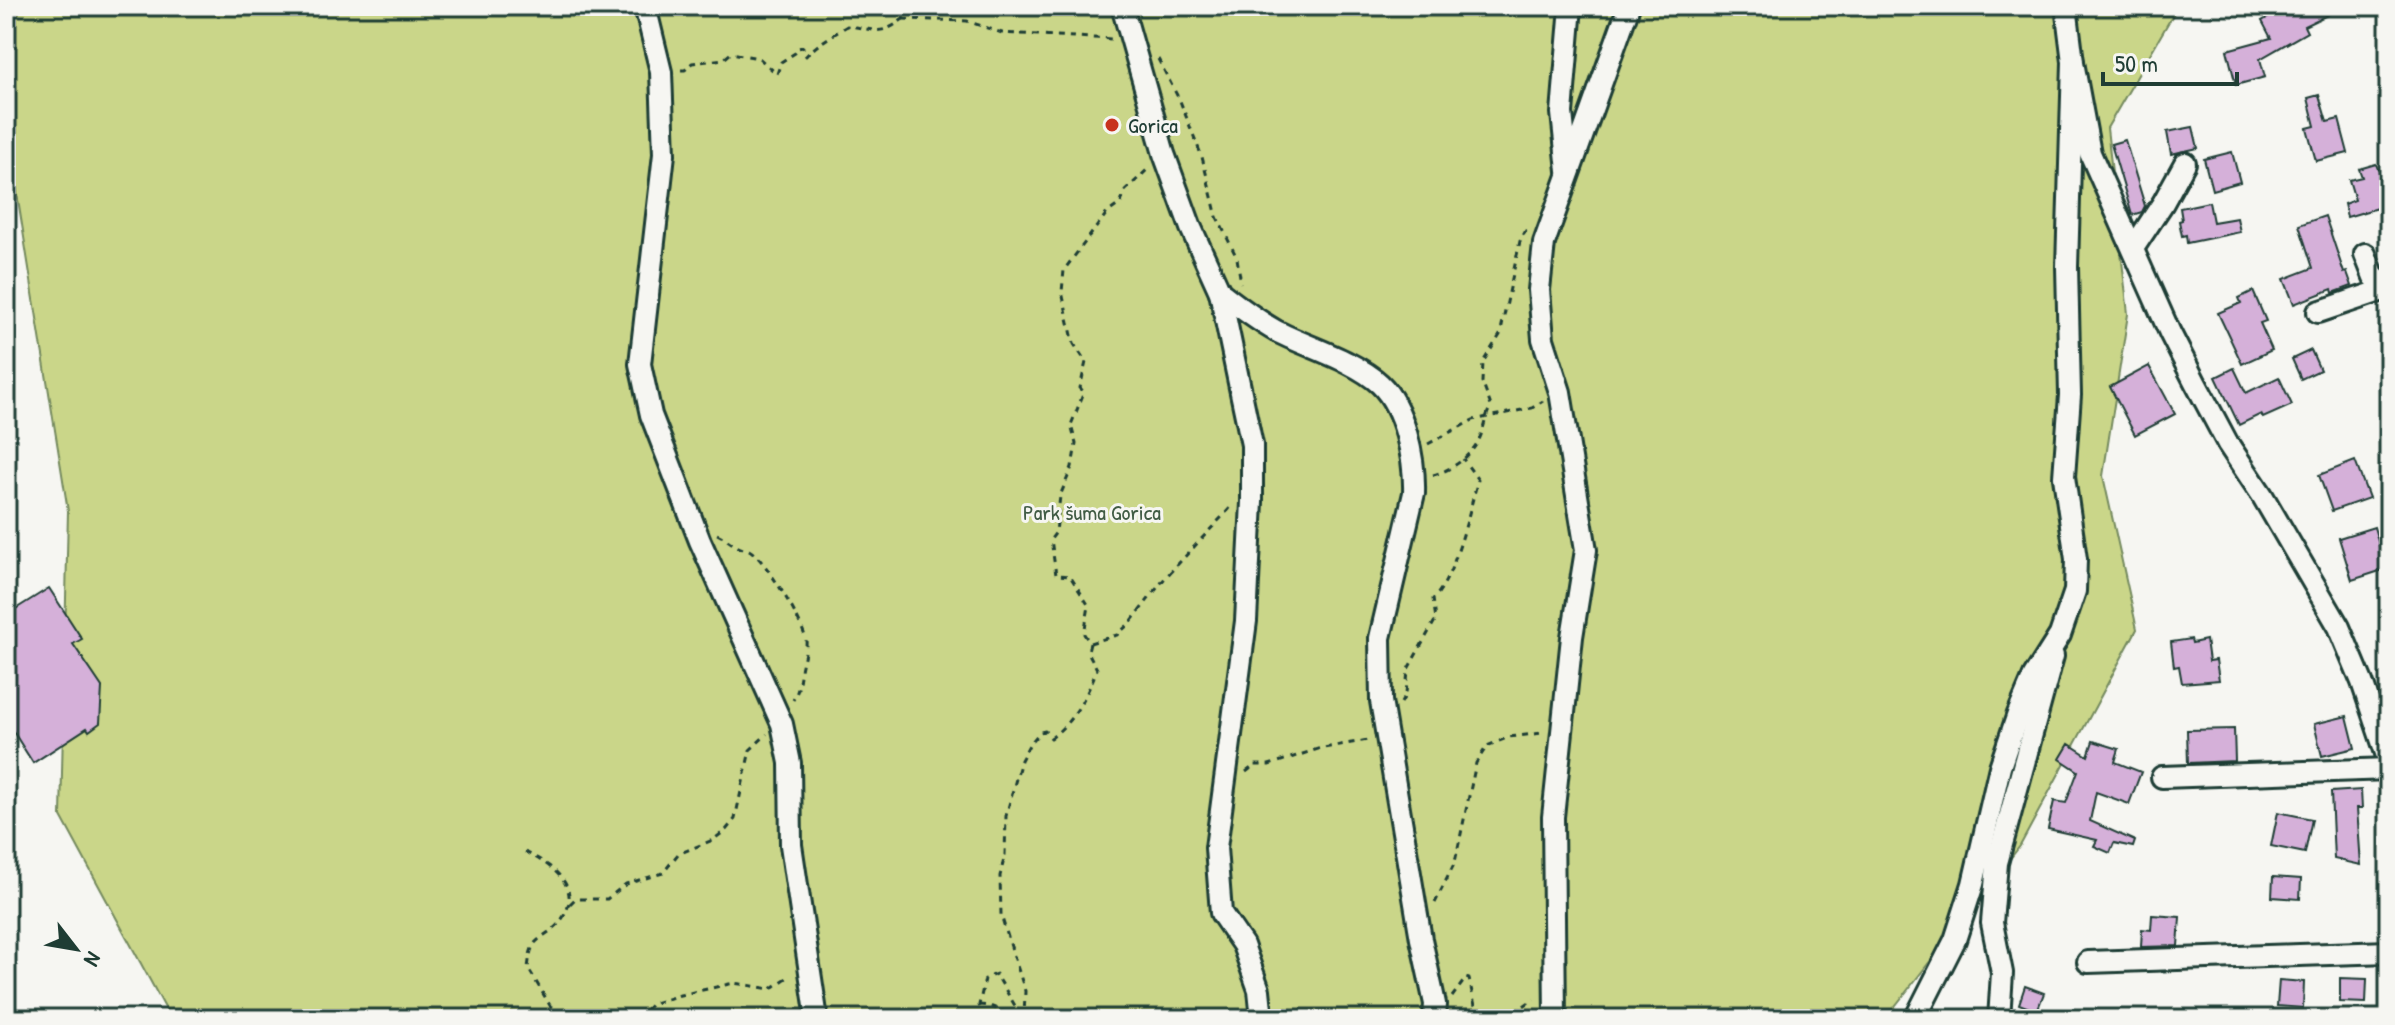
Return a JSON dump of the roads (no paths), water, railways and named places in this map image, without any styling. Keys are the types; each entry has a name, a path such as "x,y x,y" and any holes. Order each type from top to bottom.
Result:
{"street":[{"path":"645,6 661,72 664,154 640,364 651,415 698,535 781,721 790,763 791,845 817,1019"},
{"path":"1122,6 1164,154 1191,228 1226,296 1252,445 1246,621 1216,848 1221,913 1243,945 1259,990 1262,1019"},
{"path":"1568,179 1562,113 1571,6"},
{"path":"1555,1019 1553,817 1572,637 1586,550 1560,392 1543,339 1539,290 1544,243 1629,6"},
{"path":"2066,6 2090,153 2170,333 2228,444 2262,495 2339,627 2362,682 2389,762"},
{"path":"1915,1019 1955,940 1973,884 2000,767 2034,676 2053,648 2071,608 2077,569 2064,477 2070,395 2067,267 2073,62"},
{"path":"2134,247 2185,163"},
{"path":"2365,254 2374,277 2389,287"},
{"path":"2318,312 2389,287"},
{"path":"1226,296 1274,330 1357,370 1380,385 1403,421 1414,475 1414,493 1380,638 1381,701 1418,923 1435,1004 1441,1012"},
{"path":"1999,1019 2002,973 1992,923 1997,863 2049,677 2053,648"},
{"path":"2162,777 2389,769"},
{"path":"2088,962 2389,952"}],"place":[{"name":"Gorica","path":"1112,125"}],"park label":[{"name":"Park šuma Gorica","path":"1092,512"}]}
